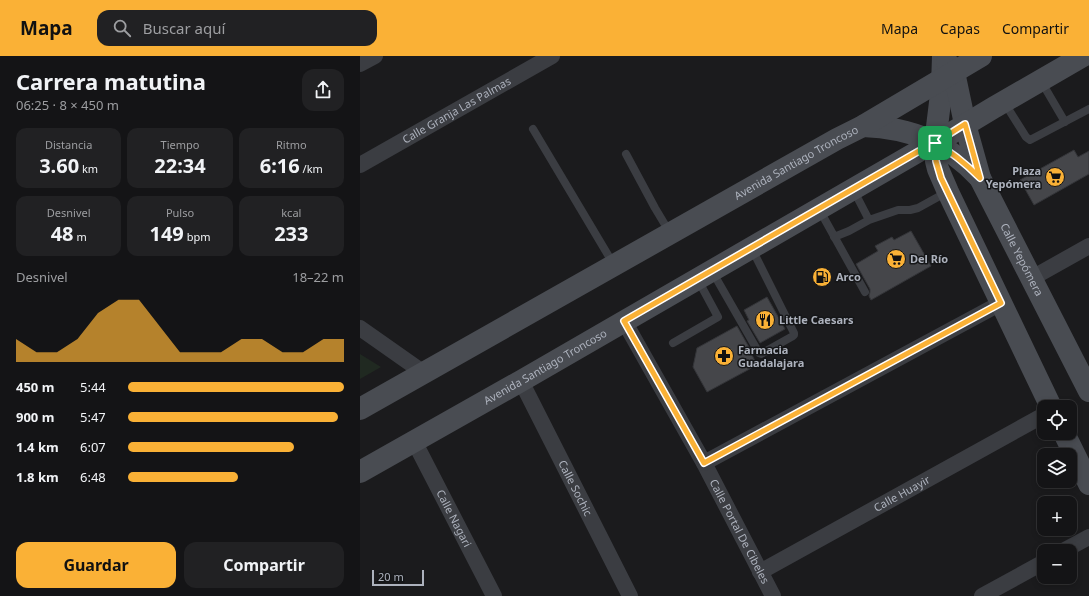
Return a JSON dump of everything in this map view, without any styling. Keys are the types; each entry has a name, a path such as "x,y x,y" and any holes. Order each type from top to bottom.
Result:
{"main road":[{"name":"Avenida Santiago Troncoso","path":"360,409 837,139 863,126 946,66 981,56"},
{"name":"Avenida Santiago Troncoso","path":"360,472 935,143 1083,56"},
{"name":"Calle Yepómera","path":"946,66 965,124 980,178 1089,390"},
{"path":"946,66 935,143 938,169 1048,400"},
{"path":"863,126 900,130 935,143 945,148 964,162 980,178"},
{"path":"1067,440 1089,484"}],"street":[{"path":"360,64 375,56"},
{"name":"Calle Granja Las Palmas","path":"360,165 552,56"},
{"path":"1032,278 1089,246"},
{"path":"704,463 1001,303"},
{"name":"Calle Portal De Cibeles","path":"624,321 704,463 772,596"},
{"path":"360,328 424,373"},
{"name":"Calle Sochic","path":"521,381 630,596"},
{"name":"Calle Huayir","path":"760,572 1037,419"},
{"name":"Calle Nagari","path":"414,441 494,596"},
{"path":"1076,544 1089,537"},
{"path":"982,596 1037,566"}],"lane":[{"path":"1041,80 1065,122"},
{"path":"1004,102 1027,139 1030,140 1089,109"},
{"path":"534,129 614,265"},
{"path":"626,154 655,208 671,233"},
{"path":"853,189 869,220"},
{"path":"834,237 869,220 898,210 918,208 948,192"},
{"path":"819,209 864,292"},
{"path":"705,275 759,353 761,354 793,336 794,333 752,247"},
{"path":"673,343 718,317 705,275"}],"shaded area":[{"path":"360,354 381,367 360,379"}],"building":[{"name":"Plaza Yepómera","path":"1074,150 1078,157 1089,151 1089,174 1034,205 1020,180"},
{"name":"Del Río","path":"911,231 931,266 871,300 869,296 870,289 856,264 878,251 875,246 892,237 894,240"},
{"name":"Little Caesars","path":"767,297 785,329 760,343 747,321 749,320 744,310"},
{"name":"Farmacia Guadalajara","path":"737,326 757,365 707,392 693,367 697,348"}],"place":[{"name":"Plaza Yepómera","path":"1055,177"},
{"name":"Del Río","path":"896,259"},
{"name":"Arco","path":"822,277"},
{"name":"Little Caesars","path":"765,320"},
{"name":"Farmacia Guadalajara","path":"724,356"}],"route":[{"path":"935,143 624,321 704,463 1001,303 948,192 936,161 935,143 945,148 964,162 980,178 965,124 935,143"}]}
